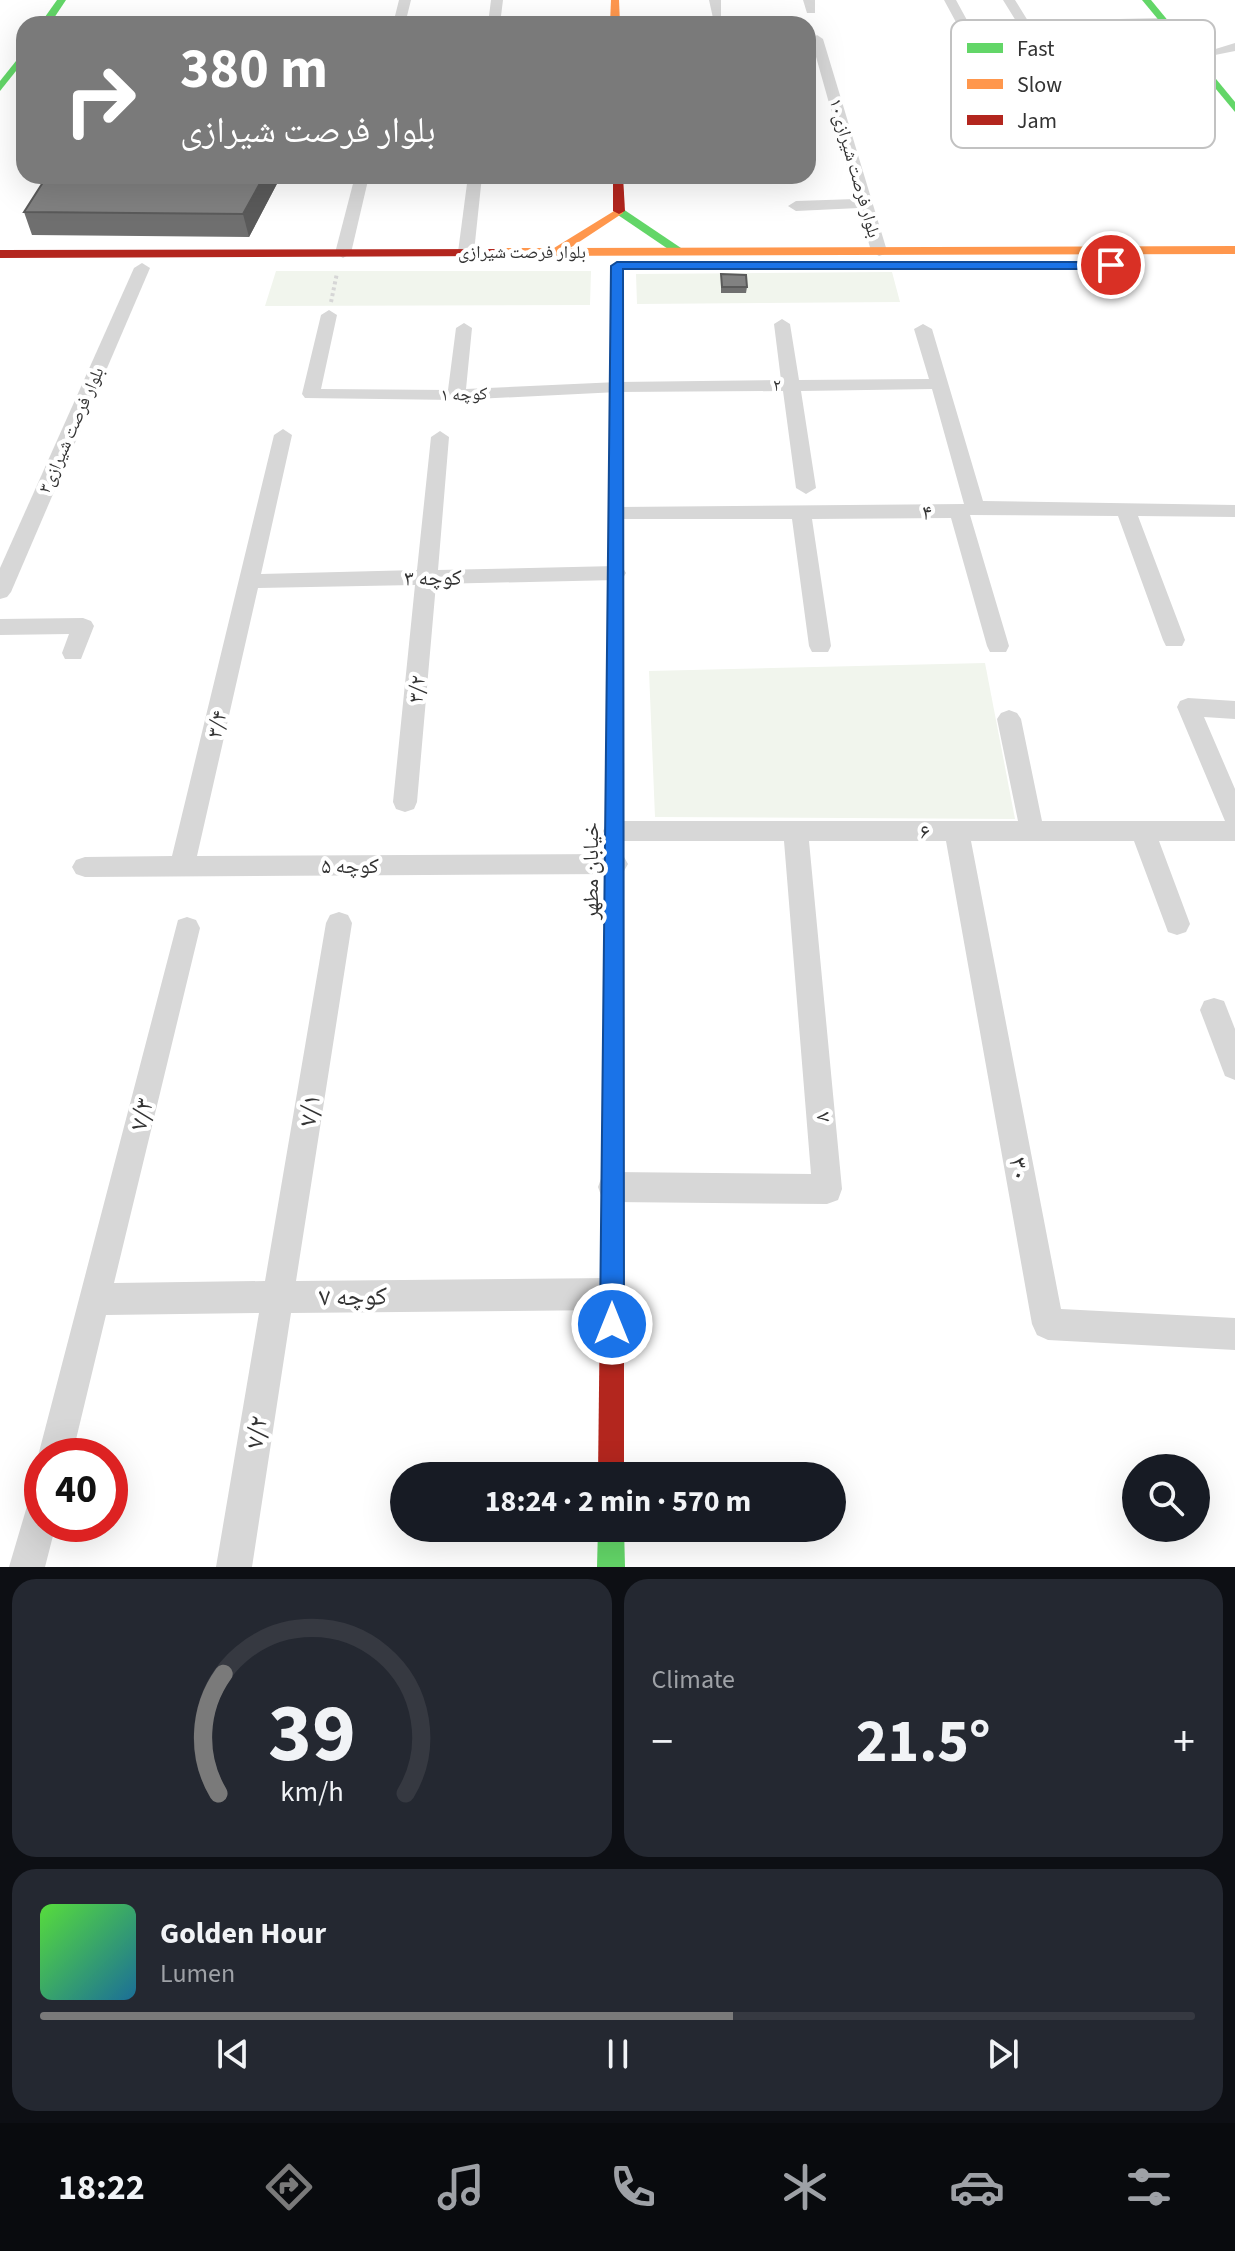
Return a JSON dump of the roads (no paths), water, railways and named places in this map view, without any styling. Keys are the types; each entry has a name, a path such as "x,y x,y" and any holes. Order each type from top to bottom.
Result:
{"main road":[{"path":"1146,0 1162,20"},
{"path":"0,88 16,65"},
{"path":"1215,84 1235,109"},
{"path":"618,184 619,211"},
{"path":"619,211 678,250"},
{"path":"558,251 619,211"},
{"name":"بلوار فرصت شیرازی","path":"0,269 142,268 466,252 1235,250"},
{"name":"بلوار فرصت شیرازی","path":"0,254 617,266 1235,265"},
{"name":"خیابان مطهر","path":"611,1462 617,266"},
{"path":"611,1542 611,1567"}],"street":[{"path":"715,0 717,15"},
{"path":"950,0 961,20"},
{"path":"1009,0 1021,20"},
{"name":"بلوار فرصت شیرازی۱۰","path":"817,39 825,86 879,251"},
{"path":"340,260 360,184"},
{"path":"466,252 474,184"},
{"path":"796,206 865,203"},
{"name":"۳بلوار فرصت شیرازی","path":"0,592 142,268"},
{"name":"کوچه ۱","path":"329,315 311,394 456,395 618,387"},
{"path":"782,324 806,488"},
{"path":"456,395 464,328"},
{"path":"923,329 998,646"},
{"name":"۲","path":"618,387 937,384"},
{"name":"۳/۴","path":"182,866 283,435"},
{"name":"۳/۲","path":"405,802 440,437"},
{"name":"۴","path":"618,513 967,509 1235,511"},
{"path":"801,511 820,646"},
{"path":"1126,511 1174,640"},
{"name":"کوچه ۳","path":"250,581 616,573"},
{"path":"0,627 83,626 73,653"},
{"path":"1235,710 1188,707 1235,817"},
{"path":"1009,719 1032,831"},
{"name":"۶","path":"615,831 1235,831"},
{"name":"۸","path":"613,1187 827,1189 796,831"},
{"name":"۳۰","path":"957,831 1048,1324 1235,1334"},
{"path":"1143,831 1177,924"},
{"name":"کوچه ۵","path":"85,867 615,864"},
{"name":"۷/۱","path":"278,1297 339,923"},
{"name":"۷/۳","path":"59,1438 187,928"},
{"path":"1214,1010 1235,1067"},
{"name":"کوچه ۷","path":"94,1299 612,1294"},
{"name":"۷/۲","path":"234,1567 278,1297"},
{"path":"27,1567 33,1542"}]}
